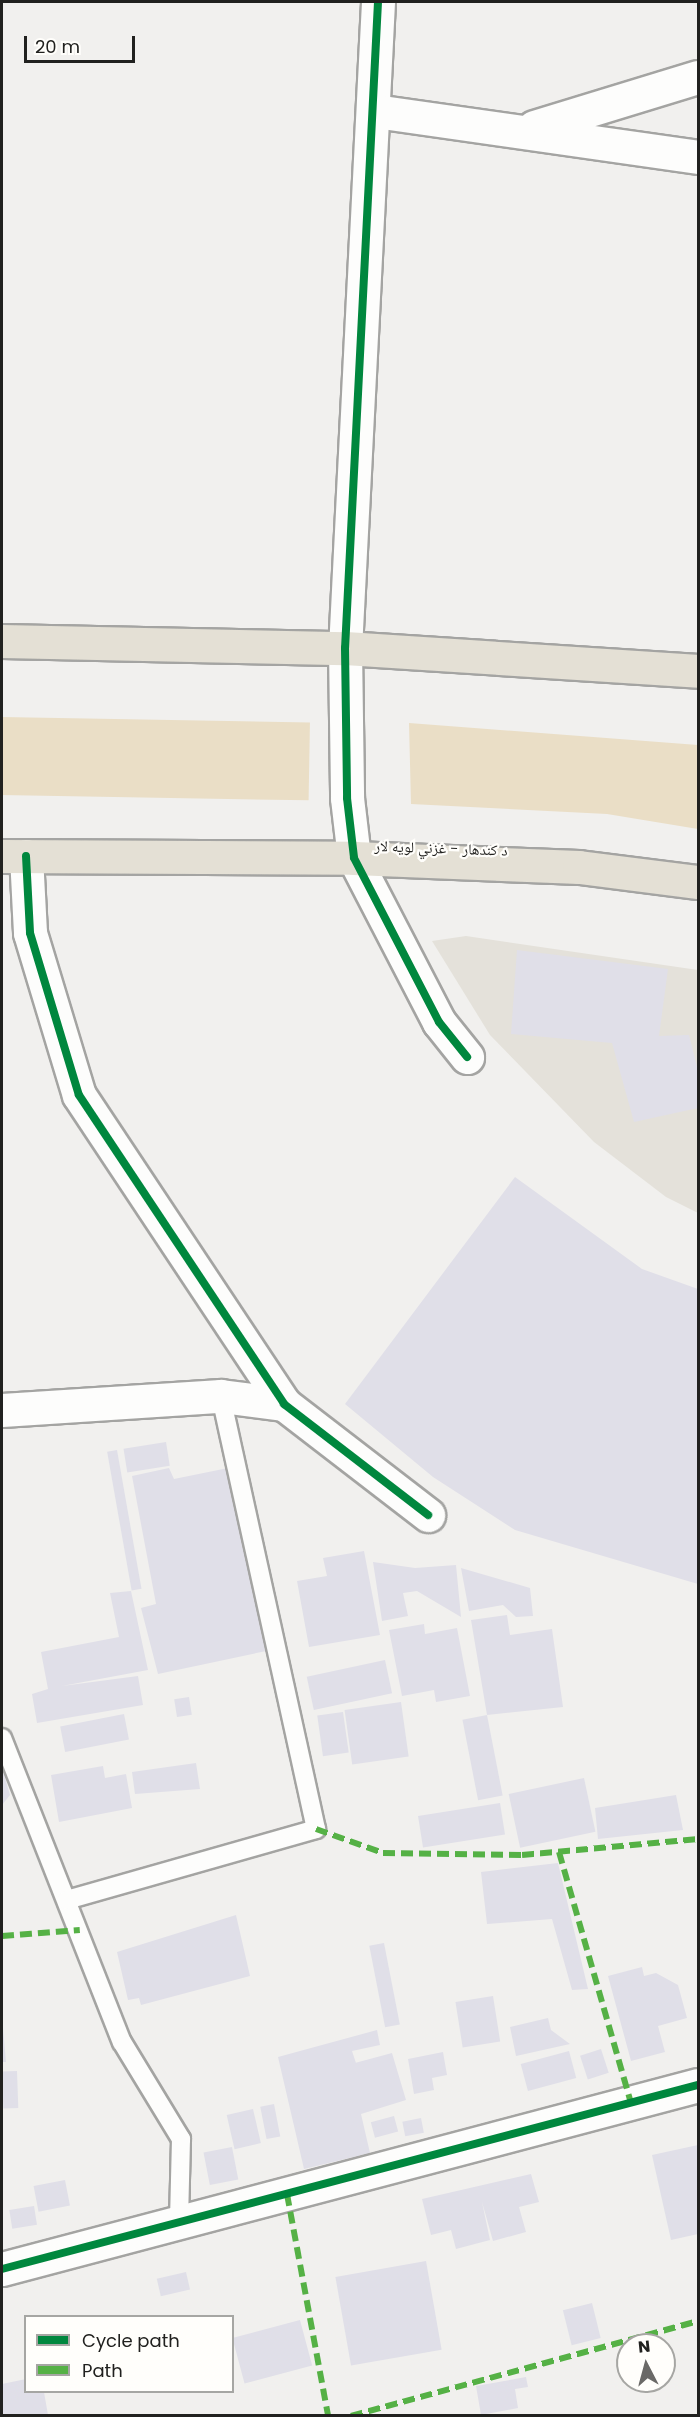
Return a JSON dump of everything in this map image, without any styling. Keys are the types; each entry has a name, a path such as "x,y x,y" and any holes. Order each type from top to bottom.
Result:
{"highway":[{"path":"2,641 345,648 699,671"},
{"name":"د کندهار - غزني لويه لار","path":"14,856 354,858 579,867 699,882"}],"street":[{"path":"378,2 375,111 345,648 347,798 354,858 439,1022 467,1057"},
{"path":"526,129 699,77"},
{"path":"375,111 526,129 699,157"},
{"path":"14,856 30,933 79,1095 284,1404 428,1515"},
{"path":"2,1410 221,1396 284,1404"},
{"path":"2,2269 699,2085"}],"lane":[{"path":"67,1900 316,1829 221,1396"},
{"path":"3,1748 67,1900 122,2042 181,2139 179,2223"}],"shaded area":[{"path":"2,717 310,722 309,800 2,795"},
{"path":"409,723 698,745 698,829 607,814 411,804"},
{"path":"466,936 698,970 698,1213 666,1197 594,1142 490,1035 432,941"}],"building":[{"path":"517,950 668,969 659,1036 689,1035 698,1071 698,1108 634,1122 612,1043 511,1034"},
{"path":"515,1177 642,1269 698,1289 698,1584 515,1530 433,1477 345,1404"},
{"path":"166,1442 170,1466 127,1472 124,1449"},
{"path":"117,1450 141,1589 132,1591 107,1452"},
{"path":"233,1467 271,1650 158,1674 141,1608 156,1604 132,1476 169,1468 174,1479"},
{"path":"364,1551 380,1635 309,1647 297,1581 327,1576 323,1558"},
{"path":"373,1562 415,1568 456,1565 461,1617 417,1591 403,1593 408,1616 382,1621"},
{"path":"461,1568 530,1588 533,1616 516,1617 503,1605 469,1611"},
{"path":"131,1591 148,1670 62,1686 138,1676 143,1705 37,1723 32,1694 48,1689 41,1652 119,1637 110,1593"},
{"path":"507,1615 510,1635 552,1629 563,1707 487,1715 471,1620"},
{"path":"424,1624 425,1634 457,1628 470,1696 436,1702 434,1690 402,1696 389,1630"},
{"path":"385,1660 392,1693 314,1710 307,1677"},
{"path":"189,1697 192,1715 177,1717 174,1699"},
{"path":"401,1702 409,1756 352,1764 345,1710"},
{"path":"343,1712 349,1753 323,1756 317,1716"},
{"path":"124,1714 129,1740 65,1752 60,1726"},
{"path":"487,1715 503,1795 478,1800 462,1720"},
{"path":"196,1763 200,1789 135,1794 132,1772"},
{"path":"103,1766 105,1778 126,1774 132,1808 59,1822 51,1775"},
{"path":"2,1768 10,1795 2,1805"},
{"path":"584,1778 595,1832 520,1848 509,1794"},
{"path":"676,1795 683,1830 598,1839 595,1808"},
{"path":"500,1803 505,1835 423,1848 418,1816"},
{"path":"558,1863 588,1989 572,1990 552,1919 487,1924 481,1872"},
{"path":"236,1915 250,1976 141,2005 139,1998 128,2000 117,1952"},
{"path":"384,1943 400,2024 385,2027 369,1946"},
{"path":"642,1967 644,1976 656,1973 678,1985 687,2018 658,2026 665,2052 631,2061 608,1976"},
{"path":"493,1996 500,2041 463,2047 455,2002"},
{"path":"548,2018 551,2030 570,2044 516,2056 510,2027"},
{"path":"3,2028 6,2062 2,2062"},
{"path":"377,2030 380,2045 352,2051 356,2063 392,2053 406,2100 361,2114 370,2153 304,2169 278,2057"},
{"path":"601,2049 609,2073 588,2080 580,2056"},
{"path":"569,2051 576,2078 528,2091 521,2064"},
{"path":"443,2052 447,2075 432,2078 434,2090 414,2094 408,2059"},
{"path":"17,2071 18,2108 3,2109 2,2072"},
{"path":"274,2104 280,2136 267,2139 260,2107"},
{"path":"253,2109 261,2143 235,2149 227,2115"},
{"path":"394,2116 398,2131 375,2138 371,2122"},
{"path":"421,2118 424,2133 405,2136 402,2122"},
{"path":"698,2145 698,2234 671,2240 652,2155"},
{"path":"232,2147 238,2179 210,2185 204,2153"},
{"path":"531,2174 539,2202 519,2207 526,2232 493,2241 482,2202 490,2240 456,2249 451,2230 431,2235 422,2199"},
{"path":"65,2180 70,2206 39,2212 34,2186"},
{"path":"34,2206 37,2225 12,2229 9,2210"},
{"path":"426,2261 442,2350 351,2366 335,2277"},
{"path":"186,2272 190,2290 161,2296 157,2279"},
{"path":"592,2303 601,2338 572,2345 563,2310"},
{"path":"300,2320 312,2365 245,2384 234,2338"},
{"path":"526,2377 528,2387 515,2389 518,2408 481,2415 476,2386"},
{"path":"24,2379 24,2393 44,2393 48,2415 2,2415 2,2384"}],"marked path":[{"path":"316,1829 383,1853 522,1855 698,1839"},
{"path":"559,1852 631,2103"},
{"path":"2,1936 80,1930"},
{"path":"287,2194 328,2416"},
{"path":"351,2416 698,2321"}],"cycle path":[{"path":"378,2 345,648 347,798 354,858 439,1022 467,1057"},
{"path":"26,856 30,933 79,1095 284,1404 428,1515"},
{"path":"2,2269 698,2085"}]}
